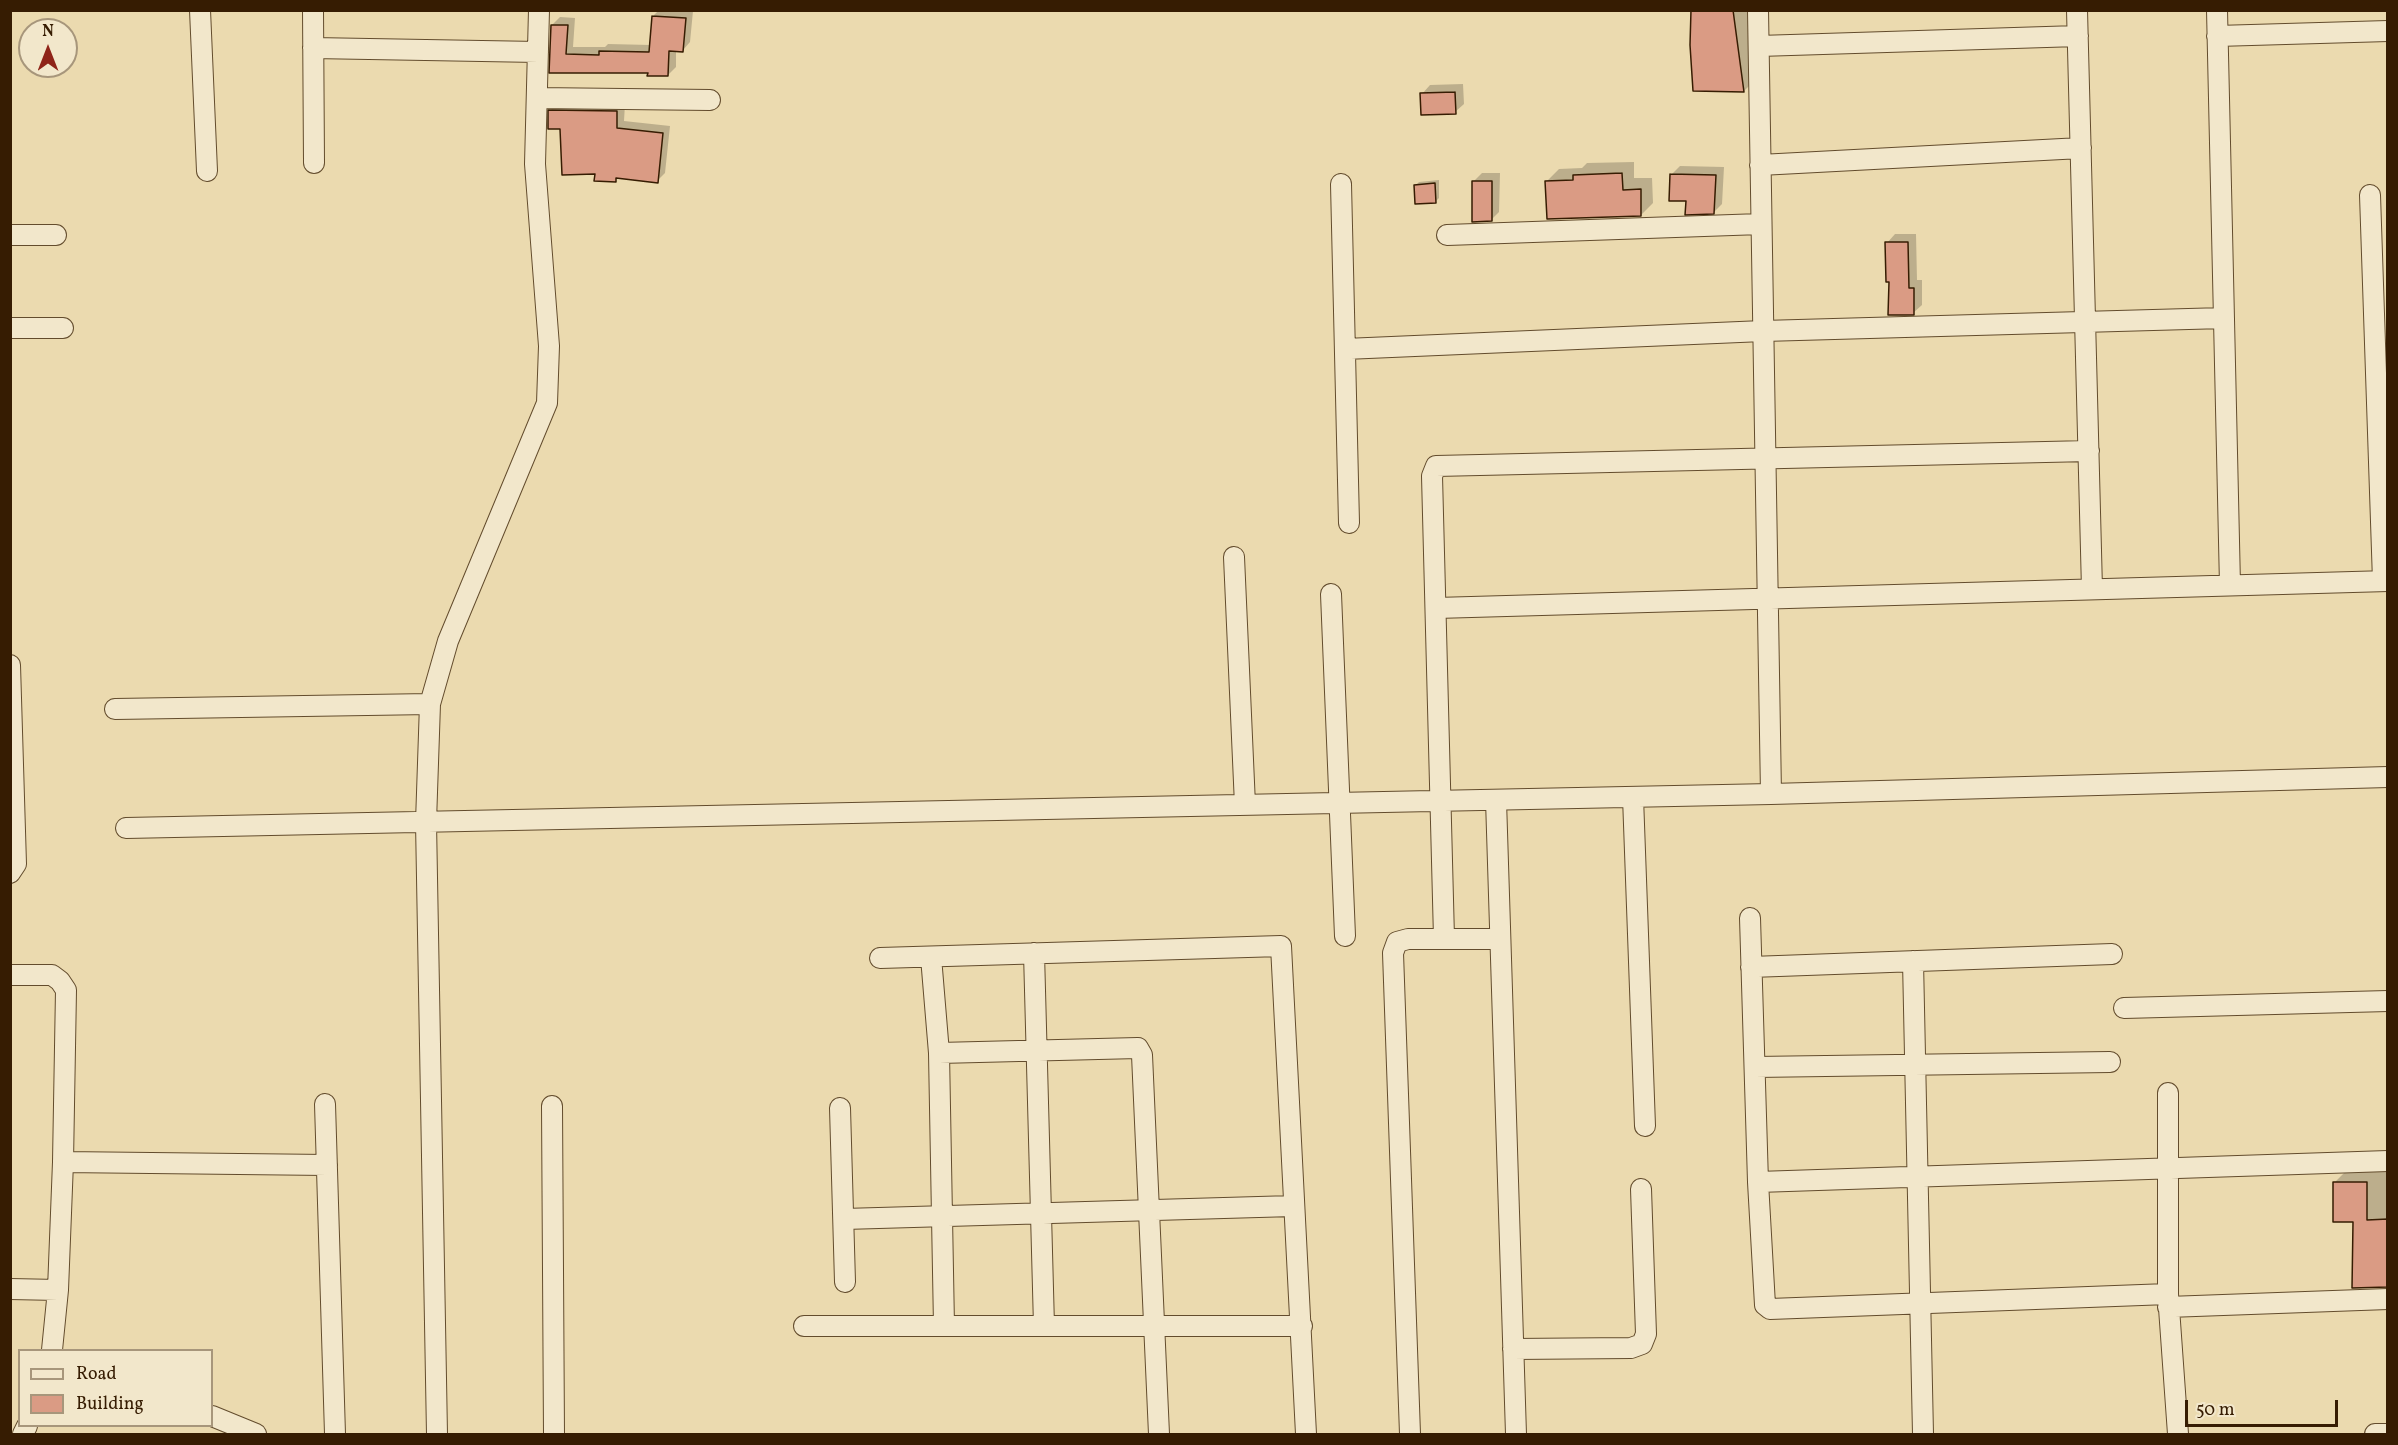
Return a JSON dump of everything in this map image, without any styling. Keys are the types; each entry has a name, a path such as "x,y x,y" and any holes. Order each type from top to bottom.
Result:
{"street":[{"path":"200,10 207,171"},
{"path":"313,10 314,163"},
{"path":"437,1434 426,822 430,704 448,641 547,403 549,346 535,164 539,10"},
{"path":"1758,10 1771,794"},
{"path":"2077,10 2092,589"},
{"path":"2217,10 2230,585"},
{"path":"2217,36 2388,31"},
{"path":"1758,46 2078,36"},
{"path":"313,48 538,52"},
{"path":"537,98 710,100"},
{"path":"1760,165 2081,148"},
{"path":"1341,184 1349,523"},
{"path":"1436,608 2385,581 2370,195"},
{"path":"1447,235 1761,224"},
{"path":"10,235 56,235"},
{"path":"1345,349 1763,331 2224,318"},
{"path":"10,328 63,328"},
{"path":"1444,938 1432,476 1436,466 2089,451"},
{"path":"1233,557 1245,805"},
{"path":"1331,594 1345,936"},
{"path":"10,665 16,864 10,873"},
{"path":"115,709 430,704"},
{"path":"126,828 1771,794 2388,777"},
{"path":"1633,797 1645,1126"},
{"path":"1496,800 1516,1434"},
{"path":"1750,918 1763,1295 1765,1305 1770,1309 1920,1303 2388,1299"},
{"path":"1410,1434 1393,953 1397,942 1408,939 1500,939"},
{"path":"880,958 1281,946 1306,1434"},
{"path":"1034,953 1044,1326"},
{"path":"1751,967 2112,954"},
{"path":"931,957 939,1053 945,1326"},
{"path":"1913,961 1923,1434"},
{"path":"10,975 52,975 66,990 63,1162 58,1290 52,1349"},
{"path":"2124,1008 2388,1001"},
{"path":"939,1053 1138,1048 1142,1056 1147,1211 1159,1434"},
{"path":"1755,1067 2110,1062"},
{"path":"2168,1093 2168,1300 2178,1434"},
{"path":"325,1104 335,1434"},
{"path":"552,1106 554,1434"},
{"path":"840,1108 845,1282"},
{"path":"1758,1182 2388,1161"},
{"path":"63,1162 327,1165"},
{"path":"1513,1349 1631,1348 1642,1344 1646,1334 1641,1189"},
{"path":"844,1219 1293,1206"},
{"path":"10,1289 58,1290"},
{"path":"804,1326 1302,1326"},
{"path":"213,1416 256,1434"},
{"path":"2375,1434 2388,1434"}],"building":[{"path":"1691,10 1733,10 1744,92 1693,91 1690,45"},
{"path":"652,16 686,18 683,52 669,51 668,76 647,76 648,73 549,73 551,25 568,25 566,54 599,55 599,51 649,52"},
{"path":"1455,92 1456,114 1421,115 1420,93"},
{"path":"548,110 617,111 617,128 663,133 658,183 616,178 616,182 594,181 595,174 562,175 560,129 548,129"},
{"path":"1622,173 1623,190 1641,189 1641,216 1547,219 1545,181 1573,180 1573,175"},
{"path":"1670,174 1716,175 1714,214 1685,215 1686,201 1669,201"},
{"path":"1472,181 1492,181 1492,221 1472,222"},
{"path":"1435,183 1436,203 1415,204 1414,185"},
{"path":"1885,242 1908,242 1909,288 1914,288 1914,315 1888,315 1889,282 1886,282"},
{"path":"2333,1182 2367,1182 2367,1220 2388,1219 2388,1287 2352,1288 2353,1222 2333,1222"}]}
